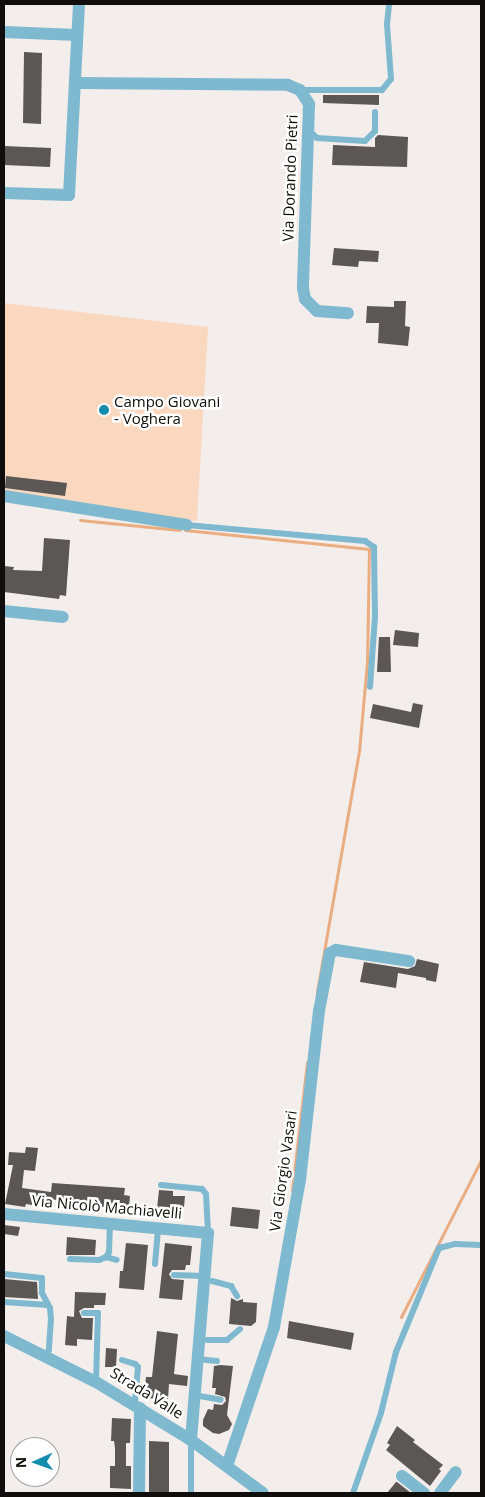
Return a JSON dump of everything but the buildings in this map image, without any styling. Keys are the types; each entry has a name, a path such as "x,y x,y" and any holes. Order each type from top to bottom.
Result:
{"street":[{"path":"4,193 69,195 79,4"},
{"path":"4,32 77,35"},
{"path":"75,83 288,85 300,90"},
{"name":"Via Dorando Pietri","path":"300,90 309,104 303,288 305,299 317,311 348,313"},
{"path":"4,496 186,525"},
{"path":"4,611 63,617"},
{"name":"Via Giorgio Vasari","path":"227,1466 279,1328 300,1180 319,1011 330,953 336,950 409,962"},
{"name":"Via Nicolò Machiavelli","path":"4,1214 208,1233"},
{"path":"190,1440 197,1359 204,1340 211,1281 208,1233"},
{"name":"Strada Valle","path":"4,1336 96,1382 138,1407 190,1440 263,1493"},
{"path":"138,1407 139,1493"},
{"path":"440,1493 456,1472"},
{"path":"402,1476 424,1493"}],"lane":[{"path":"300,90 382,90 392,79 387,24 389,4"},
{"path":"308,129 317,138 365,141 375,131 375,112"},
{"path":"186,525 364,541 374,547 375,617 370,688"},
{"path":"161,1185 202,1189 206,1194 208,1233"},
{"path":"110,1224 109,1252 116,1268"},
{"path":"155,1264 158,1229"},
{"path":"353,1493 381,1413 396,1352 439,1248 455,1244 481,1245"},
{"path":"70,1259 112,1259"},
{"path":"4,1274 42,1278 42,1292 48,1304 51,1319 49,1350 46,1356"},
{"path":"174,1274 232,1286 237,1296"},
{"path":"4,1302 48,1304"},
{"path":"84,1313 98,1312 96,1382"},
{"path":"204,1340 227,1340 240,1329"},
{"path":"197,1359 217,1361"},
{"path":"122,1360 138,1367 138,1407"},
{"path":"194,1395 221,1400"},
{"path":"190,1440 191,1493"}],"shaded area":[{"name":"Campo Giovani - Voghera","path":"4,303 208,327 197,521 4,492"}],"waterway":[{"path":"80,520 179,530"},
{"path":"185,530 369,549 367,662 359,751 317,992"},
{"path":"292,1190 307,1062"},
{"path":"401,1317 481,1160"}],"place":[{"name":"Campo Giovani - Voghera","path":"104,410"}]}
